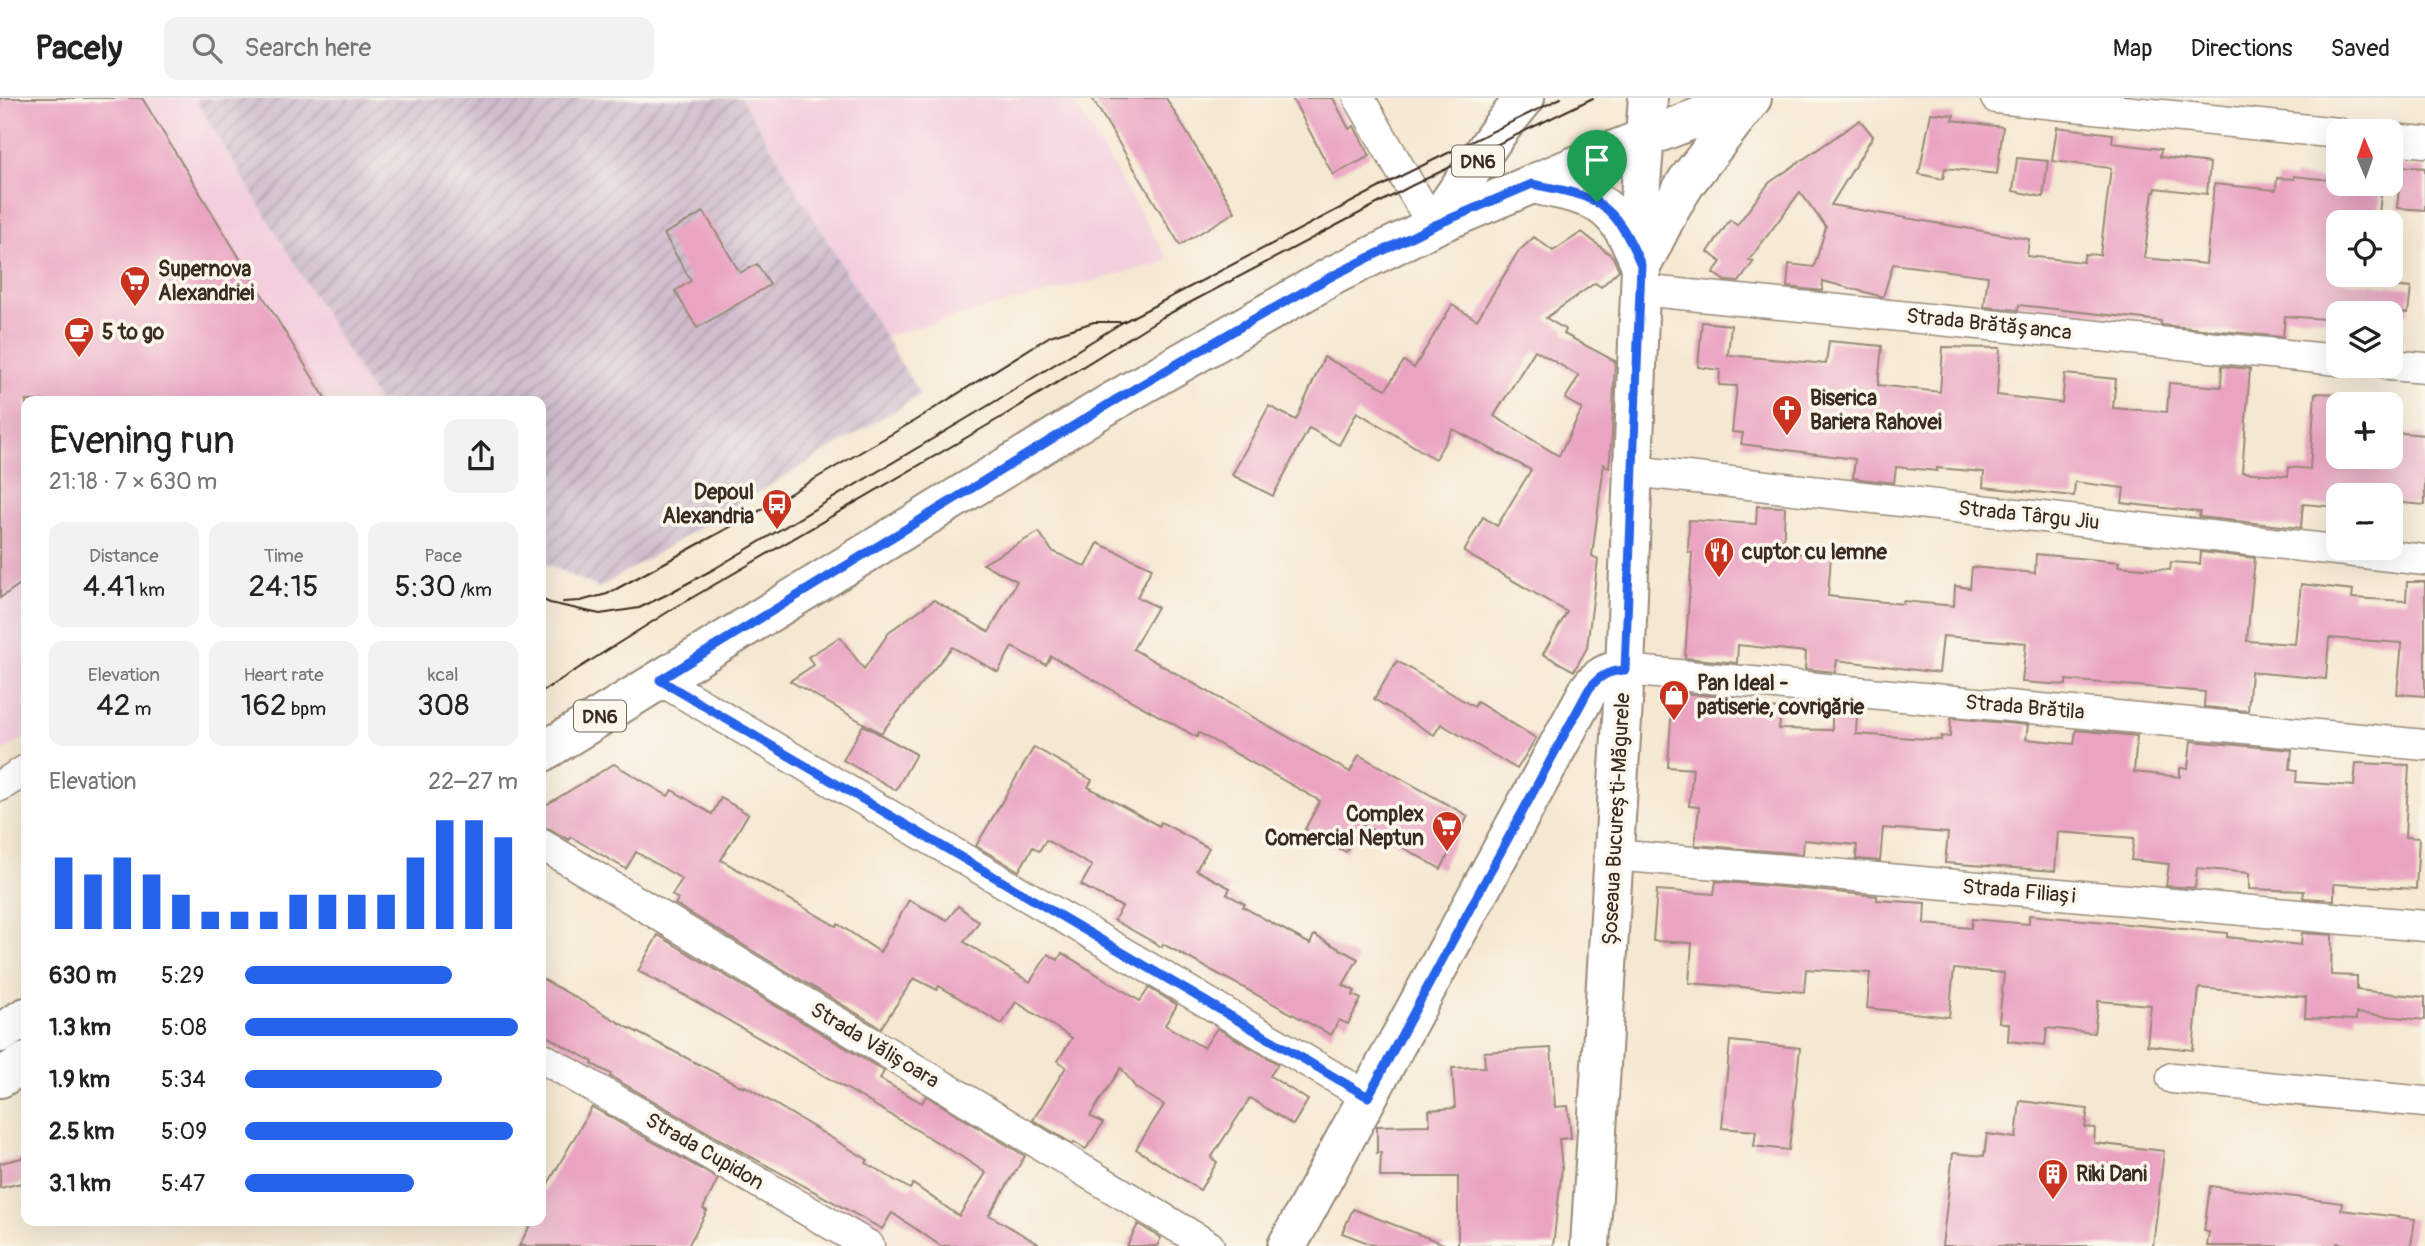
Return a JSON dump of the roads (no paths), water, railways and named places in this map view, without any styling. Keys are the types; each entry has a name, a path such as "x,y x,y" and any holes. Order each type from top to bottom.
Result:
{"main road":[{"name":"DN6","path":"1433,226 1492,140 1525,98"},
{"name":"Șoseaua București-Măgurele","path":"1590,1246 1625,670 1641,278 1640,196 1648,98"},
{"name":"DN6","path":"546,750 1124,395 1311,287 1433,226 1750,98"},
{"name":"Șoseaua București-Măgurele","path":"1641,278 1671,207 1687,181 1750,98"},
{"path":"1532,184 1570,191 1608,208 1630,238 1641,278"},
{"path":"1287,1246 1589,689 1598,678 1611,671 1625,670"},
{"path":"0,1078 21,1065"}],"street":[{"path":"1359,98 1433,226"},
{"path":"1996,98 2326,132"},
{"path":"2403,140 2425,142"},
{"name":"Strada Brătășanca","path":"1641,278 2326,358"},
{"path":"2403,366 2425,368"},
{"name":"Strada Târgu Jiu","path":"1633,471 2425,560"},
{"name":"Strada Brătila","path":"1625,670 2425,745"},
{"path":"660,680 1368,1097"},
{"path":"0,786 21,773"},
{"name":"Strada Vălișoara","path":"546,848 1209,1246"},
{"name":"Strada Filiași","path":"1614,855 2425,926"},
{"name":"Strada Cupidon","path":"546,1060 869,1246"},
{"path":"2172,1078 2425,1102"}],"tram line":[{"path":"546,601 600,614 639,608 664,596 991,404 1123,322 1405,174 1561,98"},
{"path":"546,689 671,610 1000,418 1161,318 1411,186 1593,98"},
{"path":"563,602 607,594 644,574 772,504 914,421 1050,336 1094,322 1123,322"}],"place":[{"name":"Supernova Alexandriei","path":"135,308"},
{"name":"5 to go","path":"79,359"},
{"name":"Biserica Bariera Rahovei","path":"1787,437"},
{"name":"Depoul Alexandria","path":"777,531"},
{"name":"cuptor cu lemne","path":"1719,579"},
{"name":"Pan Ideal - patiserie, covrigărie","path":"1674,722"},
{"name":"Complex Comercial Neptun","path":"1447,853"},
{"name":"Riki Dani","path":"2053,1201"}]}
